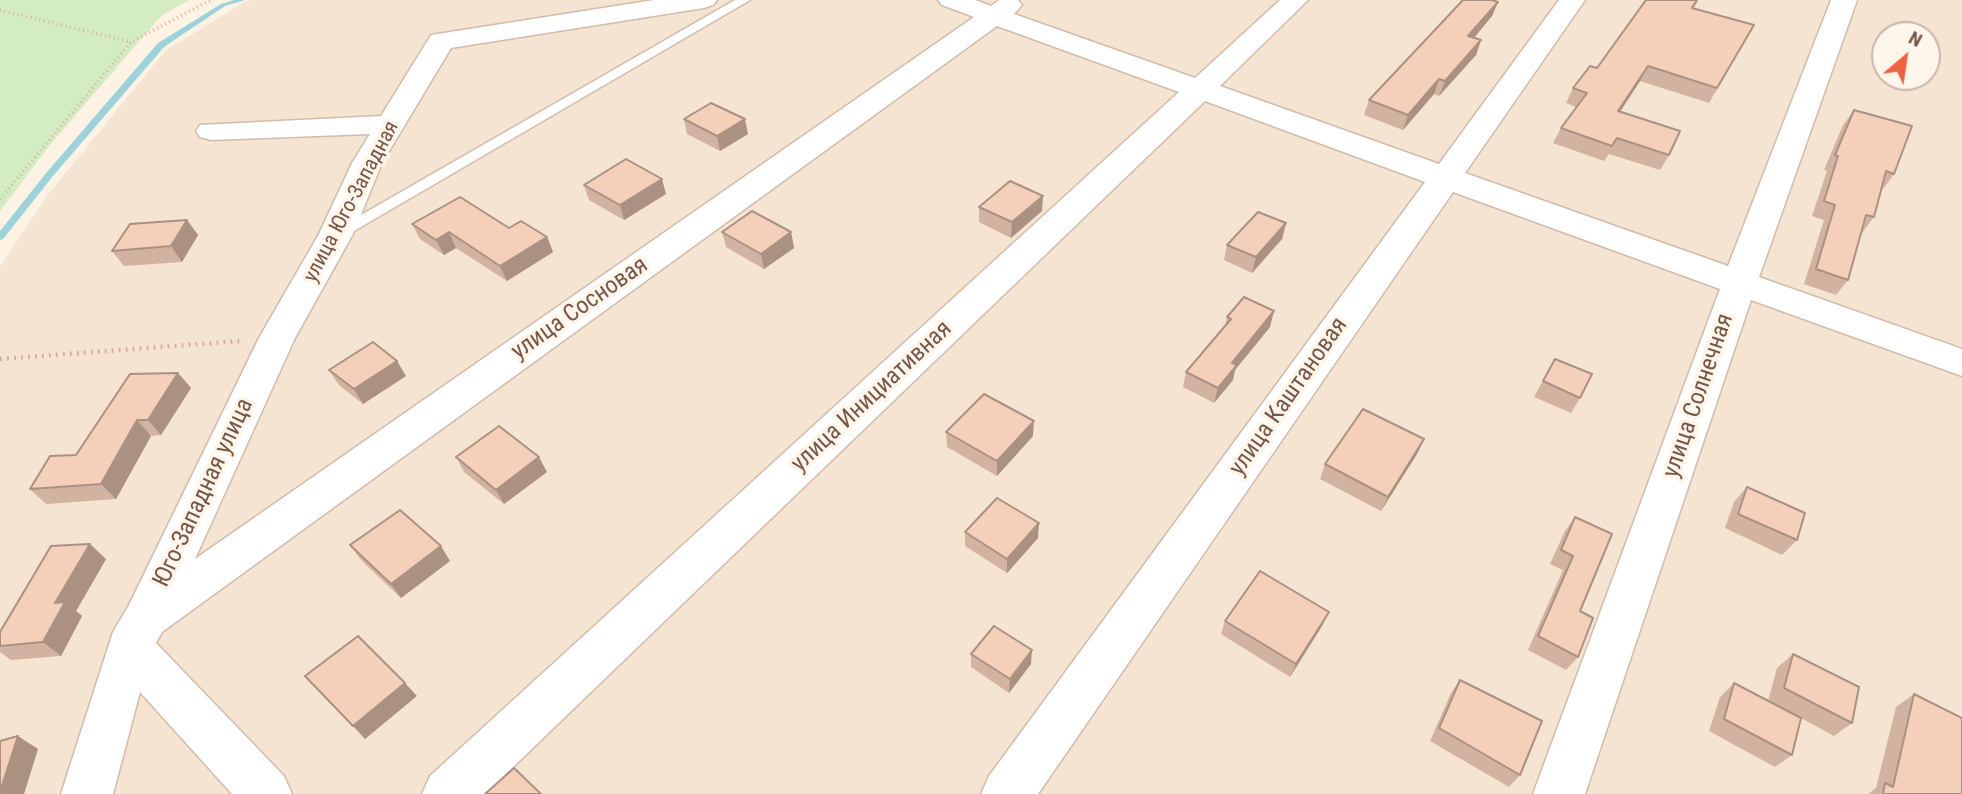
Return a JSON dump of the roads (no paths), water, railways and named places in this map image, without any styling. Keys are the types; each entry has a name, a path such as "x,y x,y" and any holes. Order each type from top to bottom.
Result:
{"street":[{"name":"улица Юго-Западная","path":"277,338 336,234 367,163 441,41 704,0"},
{"path":"951,0 1004,8 1201,89 1962,363"},
{"name":"улица Инициативная","path":"448,794 1295,0"},
{"name":"улица Каштановая","path":"1007,794 1572,0"},
{"name":"улица Солнечная","path":"1559,794 1739,284 1844,0"},
{"name":"улица Сосновая","path":"137,633 1004,8"},
{"path":"211,131 392,124"},
{"name":"Юго-Западная улица","path":"137,633 277,338"},
{"path":"87,794 137,633"},
{"path":"137,633 266,794"}],"lane":[{"path":"336,234 744,0"}],"waterway":[{"path":"0,237 50,174 161,45 223,5 242,0"}]}
